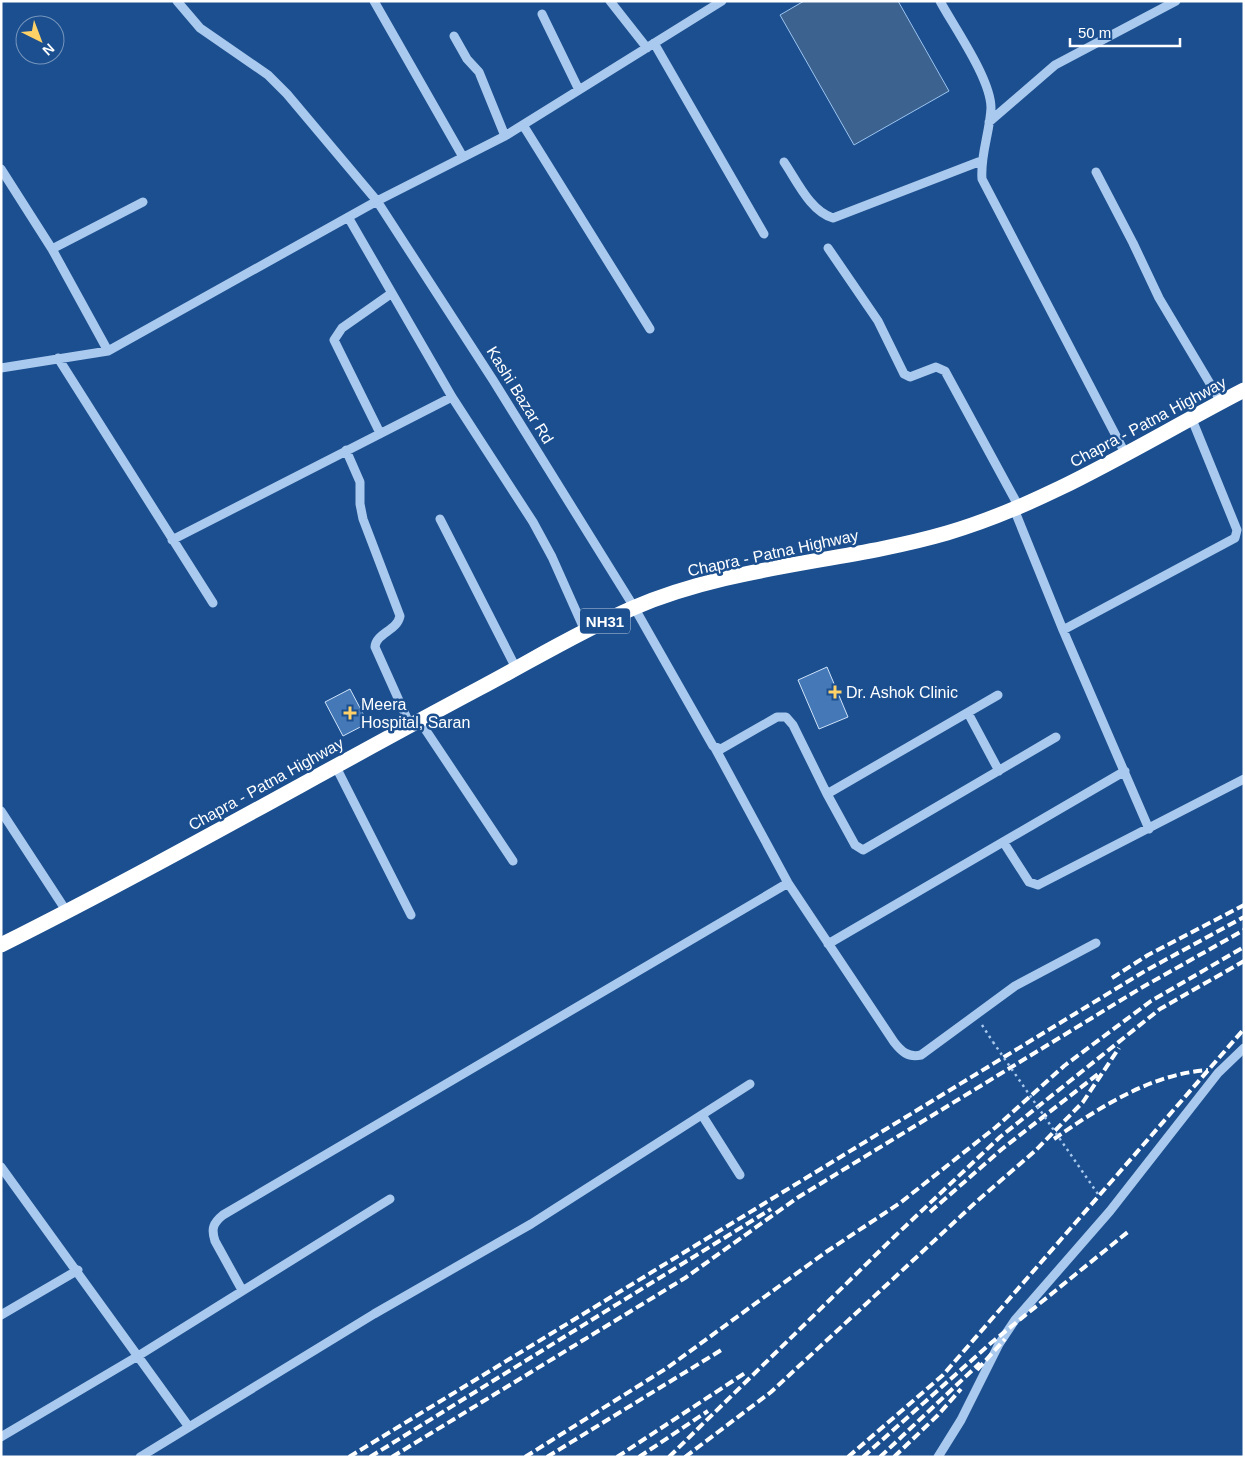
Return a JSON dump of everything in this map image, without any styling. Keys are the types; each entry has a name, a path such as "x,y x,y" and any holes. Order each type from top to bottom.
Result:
{"highway":[{"name":"Chapra - Patna Highway","path":"1,945 67,912 414,722 634,607 734,576 945,533 1016,508 1050,493 1244,390"}],"street":[{"name":"Kashi Bazar Rd","path":"177,1 200,28 268,76 287,94 377,201 493,380 634,607 715,748 788,883 894,1042 909,1055 921,1055 1031,976 1096,943"},
{"path":"374,1 463,157"},
{"path":"610,1 650,46 764,234"},
{"path":"1,368 108,351 377,201 505,136 722,1"},
{"path":"940,1 986,85 991,106 981,161 982,180 986,190 1125,453"},
{"path":"989,122 1055,65 1176,1"},
{"path":"542,14 579,90"},
{"path":"454,36 467,59 480,72 505,136"},
{"path":"523,125 650,329"},
{"path":"784,162 814,205 821,212 833,218 848,214 981,161"},
{"path":"1,170 52,249 108,351"},
{"path":"1096,172 1133,243 1158,298 1221,402"},
{"path":"52,249 143,202"},
{"path":"348,217 452,397 533,522 552,557 585,631"},
{"path":"828,248 878,321 904,374 910,377 936,367 945,371 1016,508 1063,630 1149,828"},
{"path":"380,433 334,340 342,328 392,292"},
{"path":"58,358 213,603"},
{"path":"172,540 452,397"},
{"path":"1063,630 1236,538 1237,530 1191,418"},
{"path":"346,450 360,482 360,504 364,519 400,616 396,625 376,640 375,647 414,722 513,861"},
{"path":"440,519 516,668"},
{"path":"827,794 998,695"},
{"path":"968,712 999,771"},
{"path":"715,748 725,747 777,717 786,717 793,725 855,845 863,850 1056,737"},
{"path":"336,766 411,915"},
{"path":"828,944 1125,771"},
{"path":"1004,843 1029,882 1038,885 1244,779"},
{"path":"1,811 67,912"},
{"path":"242,1290 214,1241 213,1226 223,1215 788,883"},
{"path":"938,1457 961,1420 999,1344 1016,1320 1110,1211 1218,1073 1244,1048"},
{"path":"140,1457 374,1314 530,1224 750,1084"},
{"path":"702,1115 740,1175"},
{"path":"1,1167 78,1270 190,1427"},
{"path":"1,1437 138,1356 390,1200"},
{"path":"1,1315 78,1270"}],"path":[{"path":"976,1016 1100,1198"}],"water":[{"path":"804,1 898,1 949,91 854,145 780,15"}],"building":[{"path":"827,667 848,717 819,729 798,680"},
{"path":"350,689 368,723 343,736 325,702"}],"railway":[{"path":"1112,978 1148,955 1244,905"},
{"path":"349,1457 1145,971 1244,917"},
{"path":"392,1457 685,1278 797,1198 1141,988 1244,930"},
{"path":"525,1457 667,1368 826,1252 900,1203 996,1127 1064,1066 1151,1001 1244,947"},
{"path":"669,1457 894,1237 1000,1137 1160,1009 1244,961"},
{"path":"848,1457 943,1375 1244,1029"},
{"path":"685,1457 771,1392 976,1202 1035,1151 1083,1102 1119,1048"},
{"path":"1054,1139 1089,1115 1146,1085 1166,1078 1208,1070"},
{"path":"930,1212 1002,1149 1098,1074"},
{"path":"370,1457 771,1209"},
{"path":"863,1457 991,1343 1129,1231"},
{"path":"977,1370 1005,1339"},
{"path":"547,1457 723,1349"},
{"path":"880,1457 980,1363"},
{"path":"617,1457 745,1373"},
{"path":"894,1457 938,1415 961,1389"},
{"path":"639,1457 708,1411"}],"place":[{"name":"Dr. Ashok Clinic","path":"835,692"},
{"name":"Meera Hospital, Saran","path":"350,713"}]}
